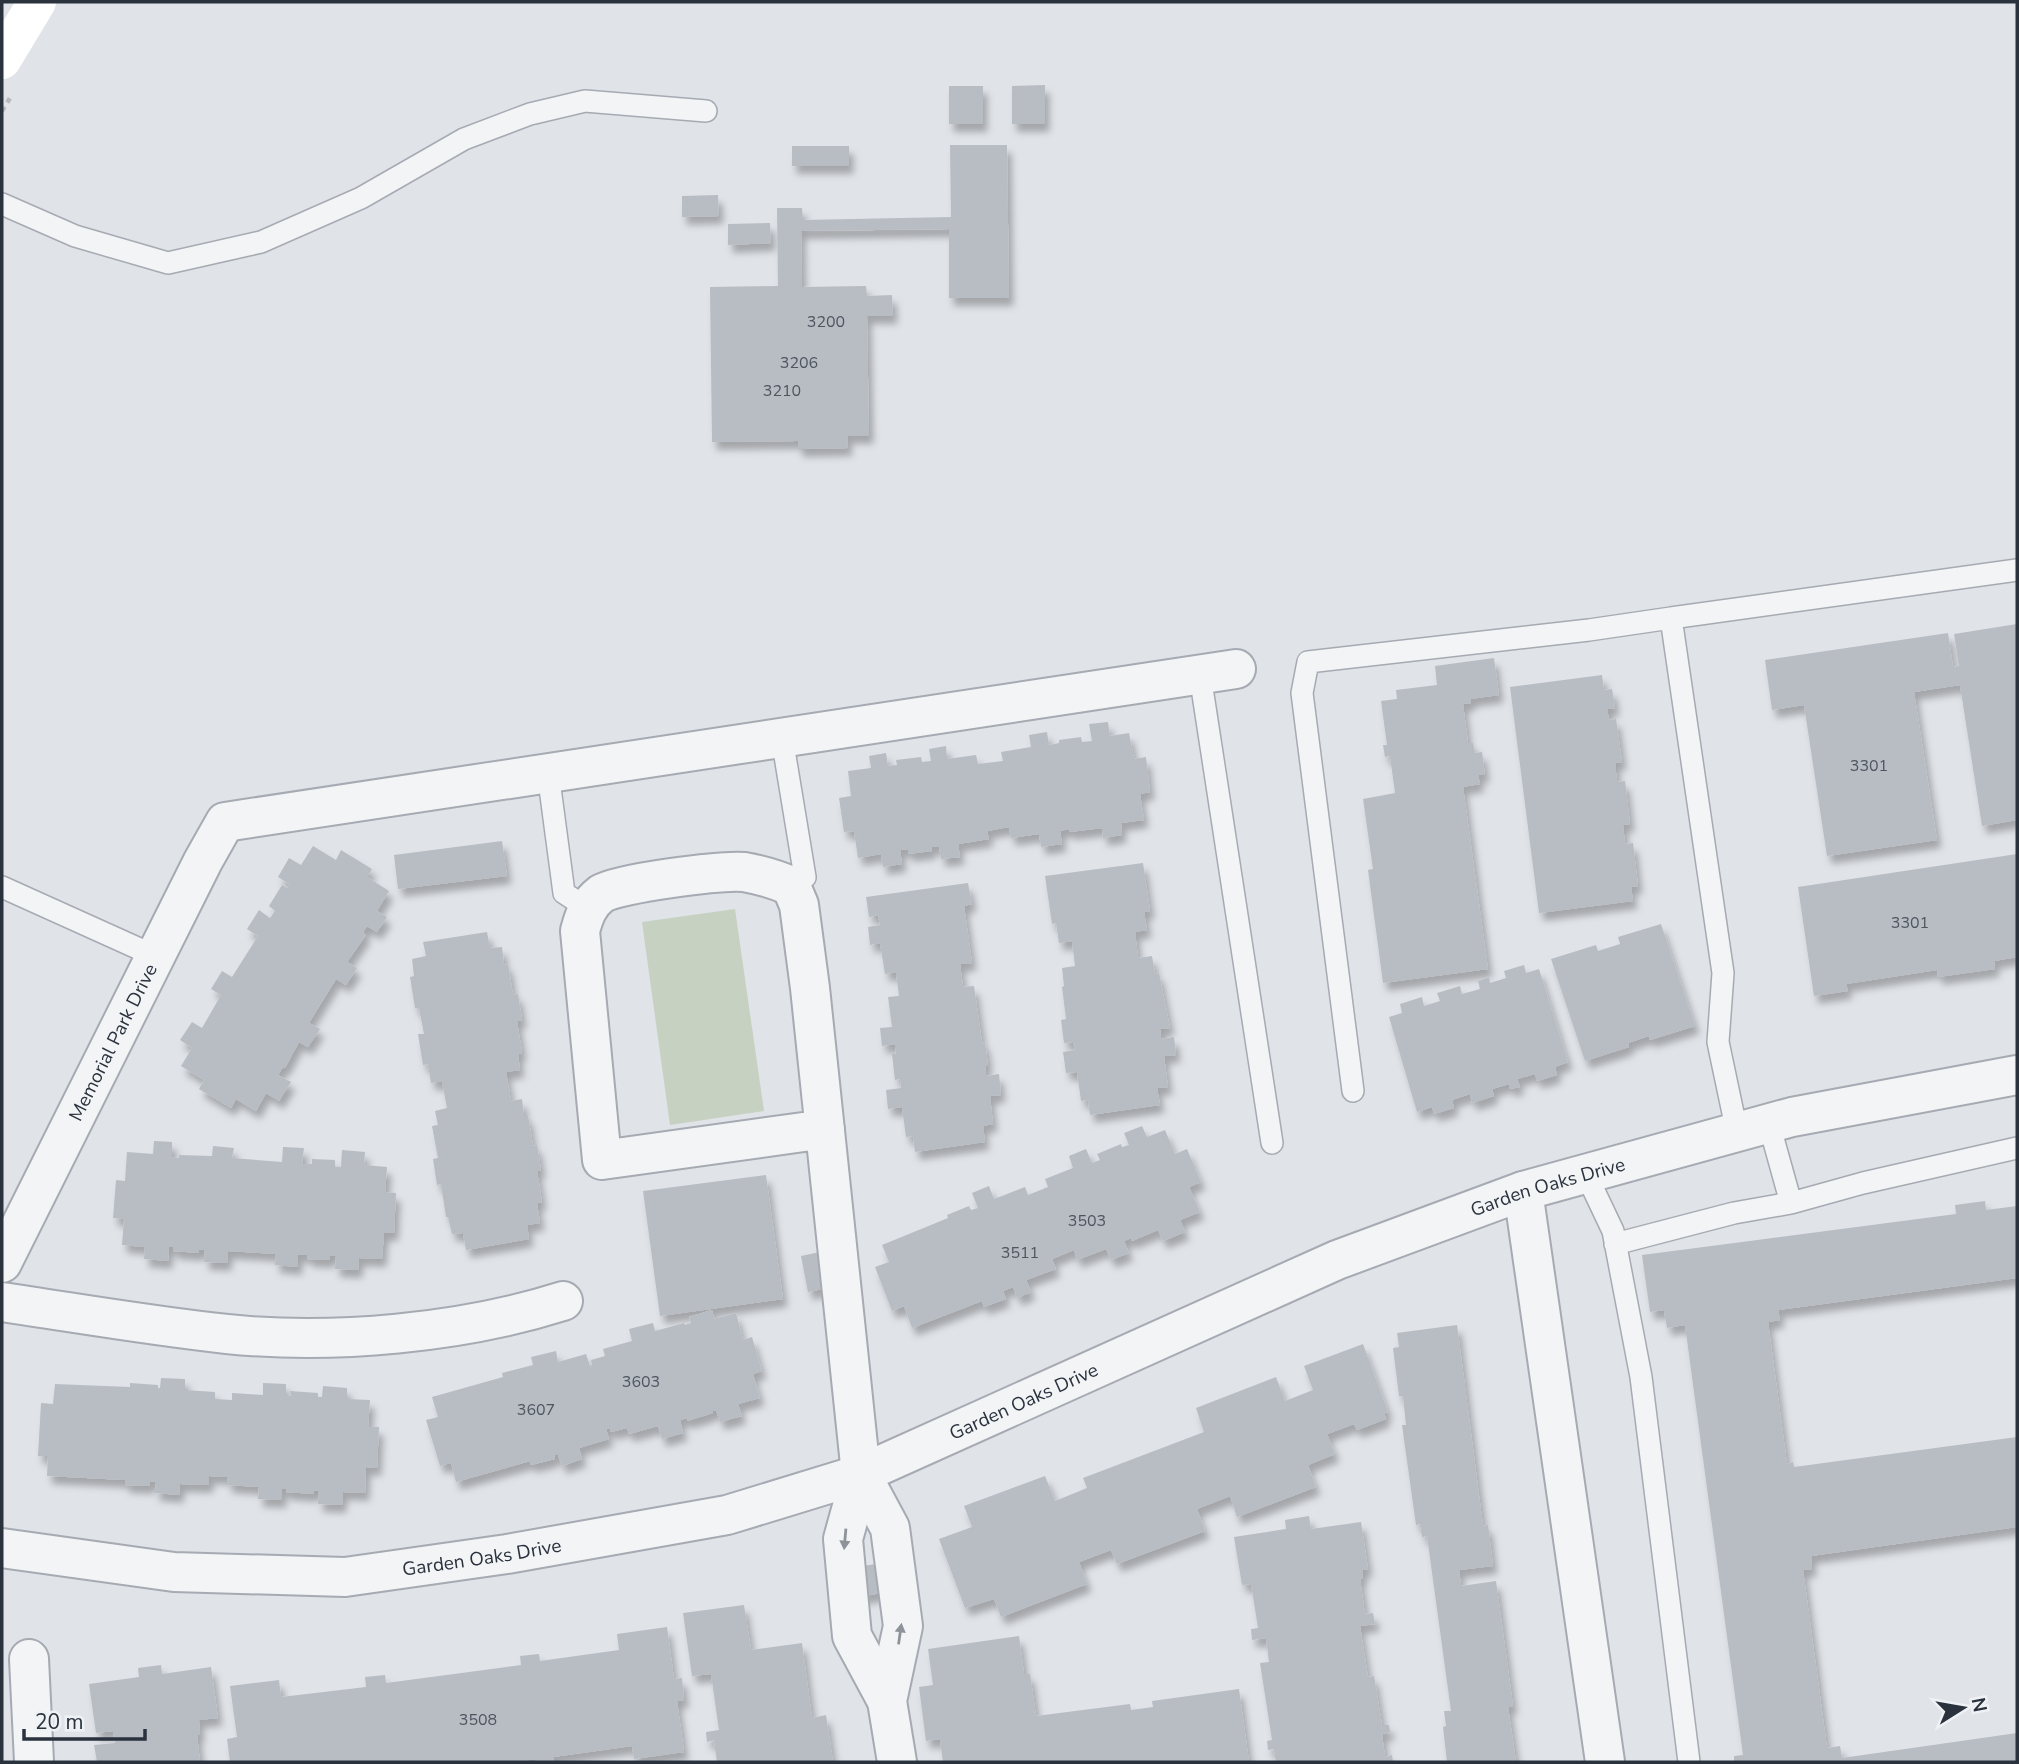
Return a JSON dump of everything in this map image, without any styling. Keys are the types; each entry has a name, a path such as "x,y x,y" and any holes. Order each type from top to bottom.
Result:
{"street":[{"path":"2,60 37,2"},
{"path":"548,773 1218,672"},
{"name":"Memorial Park Drive","path":"2,1263 225,822 548,773"},
{"path":"825,1129 602,1160 580,931 587,908 602,894 651,880 741,872 770,877 791,886 799,905 810,988 825,1129 861,1474 843,1539 852,1636 887,1700 897,1762"},
{"name":"Garden Oaks Drive","path":"2,1548 174,1572 345,1577 507,1554 727,1515 861,1474 1337,1259 1523,1191 1753,1128 1945,1087 2017,1075"},
{"path":"1523,1191 1605,1762"},
{"path":"2,1302 229,1334 343,1338 490,1322 563,1301"},
{"path":"861,1474 890,1528 903,1626 887,1700"},
{"path":"29,1659 34,1762"}],"lane":[{"path":"2,204 75,236 168,262 261,242 362,198 464,139 530,114 585,101 706,111"},
{"path":"1353,1091 1302,693 1308,662 1588,630 2017,569"},
{"path":"1671,618 1723,973 1718,1042 1753,1128 1791,1203"},
{"path":"1218,672 1272,1143"},
{"path":"782,738 805,877 791,886"},
{"path":"548,773 564,893 587,908"},
{"path":"2,887 155,956"},
{"path":"1615,1244 1734,1213 1791,1203 1863,1183 2017,1148"},
{"path":"1586,1174 1613,1231 1641,1377 1689,1762"}],"green space":[{"path":"735,909 764,1111 670,1125 642,922"}],"building":[{"path":"1045,85 1045,124 1012,124 1012,86"},
{"path":"949,86 983,86 983,124 949,124"},
{"path":"950,145 1007,145 1009,298 949,298 949,229 801,231 802,287 866,286 867,296 892,295 893,316 867,316 869,436 847,436 848,448 798,449 798,441 712,442 710,287 778,286 777,208 802,208 803,220 951,217"},
{"path":"792,146 849,146 849,166 792,166"},
{"path":"718,195 719,216 682,217 682,196"},
{"path":"770,223 771,243 728,245 728,224"},
{"path":"2017,624 2017,820 1982,826 1960,685 1914,692 1937,840 1827,856 1804,705 1772,710 1765,660 1948,633 1953,667 1959,666 1954,634"},
{"path":"1494,658 1499,695 1470,699 1471,703 1463,704 1468,743 1473,743 1475,753 1482,752 1485,775 1478,775 1480,784 1463,787 1488,969 1383,983 1368,870 1373,869 1363,799 1395,793 1390,756 1385,757 1383,745 1387,745 1381,701 1397,699 1396,690 1437,685 1435,666"},
{"path":"1602,675 1604,690 1612,689 1615,708 1607,709 1609,720 1616,719 1622,762 1615,763 1617,782 1625,781 1630,824 1623,825 1625,844 1633,843 1638,886 1631,887 1633,901 1539,913 1510,687"},
{"path":"1108,722 1110,736 1129,733 1134,759 1146,757 1150,792 1140,794 1144,820 1121,823 1122,835 1103,838 1102,828 1070,832 1069,829 1060,831 1062,844 1041,847 1039,834 1011,838 1009,827 987,831 989,839 958,844 960,857 941,859 939,846 931,847 932,851 908,854 908,849 900,850 902,864 883,867 881,854 858,858 854,831 844,832 839,798 851,796 848,771 871,768 869,756 886,753 888,766 897,765 896,760 921,757 922,762 931,761 929,749 946,746 947,759 976,755 978,764 1003,761 1001,752 1031,747 1029,735 1047,732 1049,745 1059,743 1059,740 1081,737 1082,742 1092,741 1089,724"},
{"path":"502,841 507,876 398,889 394,855"},
{"path":"313,846 336,860 341,850 372,869 367,877 389,891 377,911 387,917 377,932 367,926 363,932 366,935 347,962 357,968 346,985 336,979 309,1023 320,1029 308,1047 299,1042 285,1068 283,1067 278,1075 291,1082 279,1101 266,1093 256,1111 236,1099 231,1108 199,1089 204,1080 181,1066 192,1048 180,1040 192,1022 202,1028 221,995 211,989 222,971 232,977 258,936 247,929 259,910 270,918 275,911 269,906 282,885 287,888 289,884 278,877 289,858 301,865"},
{"path":"2017,854 2017,957 1994,961 1995,969 1938,977 1937,970 1846,984 1848,991 1814,996 1798,887"},
{"path":"1143,863 1150,911 1144,912 1147,930 1135,932 1138,958 1152,956 1155,974 1159,973 1170,1028 1160,1029 1161,1039 1174,1037 1176,1055 1164,1056 1168,1087 1157,1088 1160,1105 1090,1115 1088,1100 1081,1101 1077,1072 1066,1073 1063,1052 1075,1050 1073,1042 1064,1043 1061,1020 1066,1019 1062,968 1075,966 1072,941 1059,943 1056,923 1052,924 1045,876"},
{"path":"968,883 972,904 964,906 972,963 960,964 963,987 974,986 982,1043 985,1042 988,1066 985,1066 986,1076 999,1074 1001,1095 990,1096 993,1124 983,1126 985,1142 915,1152 913,1136 906,1137 902,1107 888,1109 886,1090 901,1088 900,1079 895,1080 892,1054 896,1054 895,1044 882,1046 880,1028 892,1027 888,997 899,996 896,972 885,974 880,943 870,945 868,927 880,925 878,915 869,917 866,897"},
{"path":"1661,924 1695,1026 1650,1040 1649,1036 1628,1043 1629,1047 1585,1061 1551,959 1596,945 1598,951 1620,944 1618,937"},
{"path":"487,932 490,948 502,947 513,995 518,994 522,1020 517,1021 522,1053 518,1054 520,1070 506,1072 511,1101 522,1099 533,1146 537,1145 541,1170 537,1171 542,1202 537,1203 540,1223 527,1225 529,1239 466,1250 463,1233 452,1234 446,1217 441,1184 437,1185 433,1159 438,1158 432,1126 438,1125 435,1111 447,1108 442,1081 431,1083 428,1064 423,1065 418,1034 424,1034 419,1008 415,1008 410,977 414,976 412,959 426,956 423,942"},
{"path":"1524,965 1526,973 1539,969 1568,1062 1555,1067 1557,1075 1537,1081 1535,1074 1517,1079 1520,1087 1510,1089 1509,1084 1492,1089 1494,1096 1472,1103 1470,1094 1452,1100 1454,1108 1434,1114 1432,1107 1417,1112 1389,1017 1402,1013 1400,1004 1422,997 1424,1006 1440,1001 1437,993 1460,986 1462,994 1480,989 1478,981 1489,977 1490,983 1506,978 1504,971"},
{"path":"1142,1126 1147,1137 1165,1130 1175,1154 1187,1149 1201,1182 1189,1187 1200,1212 1180,1220 1185,1232 1163,1241 1158,1230 1132,1241 1131,1238 1124,1241 1129,1253 1111,1260 1106,1249 1077,1260 1074,1250 1052,1259 1056,1269 1026,1280 1031,1292 1017,1298 1013,1287 1003,1291 1006,1299 984,1307 982,1301 912,1328 904,1306 892,1311 875,1267 889,1262 882,1245 948,1218 947,1215 969,1206 971,1210 978,1208 972,1193 989,1186 994,1199 1025,1187 1028,1195 1048,1187 1045,1179 1073,1168 1069,1156 1086,1149 1092,1163 1100,1160 1097,1154 1121,1144 1122,1147 1129,1145 1124,1133"},
{"path":"154,1141 172,1142 172,1157 179,1158 179,1155 212,1156 213,1146 234,1148 232,1158 282,1162 283,1147 304,1148 302,1164 312,1164 312,1159 335,1160 335,1167 341,1167 342,1150 365,1152 364,1165 387,1167 385,1192 396,1193 394,1233 384,1233 382,1259 359,1258 358,1270 335,1269 336,1256 330,1255 330,1260 307,1259 308,1255 298,1255 298,1267 275,1265 276,1254 228,1251 227,1263 204,1262 205,1250 199,1250 199,1253 173,1251 174,1247 169,1247 168,1261 144,1259 145,1247 122,1245 124,1219 113,1218 116,1180 125,1181 127,1152 153,1154"},
{"path":"766,1175 783,1299 660,1316 643,1191"},
{"path":"1985,1201 1986,1210 2017,1206 2017,1278 1778,1310 1780,1320 1768,1322 1787,1464 1793,1462 1794,1467 2017,1437 2017,1527 1811,1556 1812,1569 1803,1570 1827,1748 1840,1746 1842,1758 2017,1733 2017,1762 1734,1762 1734,1756 1743,1755 1685,1325 1667,1328 1664,1310 1650,1312 1642,1255 1956,1214 1955,1205"},
{"path":"820,1252 827,1288 808,1292 801,1256"},
{"path":"712,1310 714,1319 736,1313 743,1340 752,1337 762,1371 753,1374 760,1398 738,1404 742,1416 720,1422 716,1410 687,1421 687,1418 680,1420 683,1433 662,1439 658,1426 629,1434 627,1428 611,1432 610,1428 606,1429 609,1439 579,1448 582,1459 562,1466 558,1455 554,1455 555,1459 531,1465 530,1461 456,1482 451,1463 440,1466 426,1420 438,1417 432,1397 503,1377 502,1373 533,1365 531,1357 556,1351 558,1362 586,1354 590,1366 591,1360 605,1356 603,1349 632,1341 629,1329 653,1323 655,1331 684,1323 685,1325 691,1323 689,1317"},
{"path":"1457,1325 1483,1526 1488,1525 1493,1566 1459,1570 1461,1586 1496,1581 1513,1706 1508,1707 1516,1762 1447,1762 1444,1711 1451,1711 1427,1536 1422,1537 1420,1524 1416,1525 1402,1425 1406,1425 1403,1396 1399,1396 1393,1348 1399,1347 1397,1333"},
{"path":"1363,1344 1388,1412 1384,1413 1386,1419 1357,1430 1354,1424 1327,1434 1335,1454 1308,1465 1316,1487 1237,1517 1230,1496 1197,1509 1205,1531 1117,1564 1111,1550 1079,1562 1087,1584 1001,1617 994,1599 965,1608 939,1539 972,1527 964,1506 1045,1476 1055,1501 1087,1488 1083,1478 1204,1432 1196,1408 1276,1377 1285,1401 1313,1390 1304,1366"},
{"path":"161,1378 185,1379 185,1390 215,1392 215,1399 232,1400 232,1393 263,1395 263,1383 286,1384 286,1395 291,1396 290,1391 318,1393 318,1397 322,1397 323,1386 347,1388 347,1399 370,1400 368,1427 379,1427 377,1468 366,1467 365,1493 343,1492 342,1505 318,1504 319,1491 314,1491 314,1494 286,1492 286,1489 282,1489 282,1500 258,1499 259,1487 227,1485 228,1477 209,1476 209,1485 180,1484 179,1495 155,1493 156,1482 150,1481 150,1486 125,1485 125,1480 47,1476 48,1456 38,1456 41,1403 53,1404 55,1384 130,1387 130,1383 158,1385 160,1388"},
{"path":"1309,1516 1311,1529 1361,1522 1368,1569 1362,1570 1363,1578 1360,1579 1365,1614 1373,1613 1375,1624 1360,1626 1368,1677 1374,1676 1382,1725 1389,1725 1390,1732 1382,1734 1385,1757 1392,1755 1393,1762 1276,1762 1274,1749 1268,1750 1267,1741 1272,1740 1260,1663 1269,1662 1266,1638 1252,1640 1251,1629 1258,1628 1251,1584 1242,1585 1234,1537 1286,1529 1285,1520"},
{"path":"876,1564 881,1593 860,1597 855,1567"},
{"path":"744,1605 751,1650 802,1643 812,1718 826,1715 833,1762 717,1762 714,1740 707,1742 706,1732 719,1730 711,1674 692,1676 683,1613"},
{"path":"667,1627 674,1679 682,1678 684,1700 677,1701 684,1752 634,1759 632,1746 553,1757 554,1762 536,1762 535,1759 515,1762 230,1762 227,1739 237,1737 230,1686 279,1680 281,1697 366,1687 365,1677 385,1675 386,1683 521,1665 520,1656 539,1654 540,1661 619,1650 617,1634"},
{"path":"1019,1636 1024,1674 1030,1674 1036,1716 1130,1704 1131,1710 1153,1707 1152,1701 1239,1689 1249,1762 943,1762 940,1739 926,1741 919,1687 933,1685 928,1649"},
{"path":"161,1665 162,1674 211,1667 218,1718 199,1720 200,1735 197,1735 200,1762 97,1762 94,1745 115,1743 113,1731 96,1733 89,1684 139,1677 138,1668"}]}
